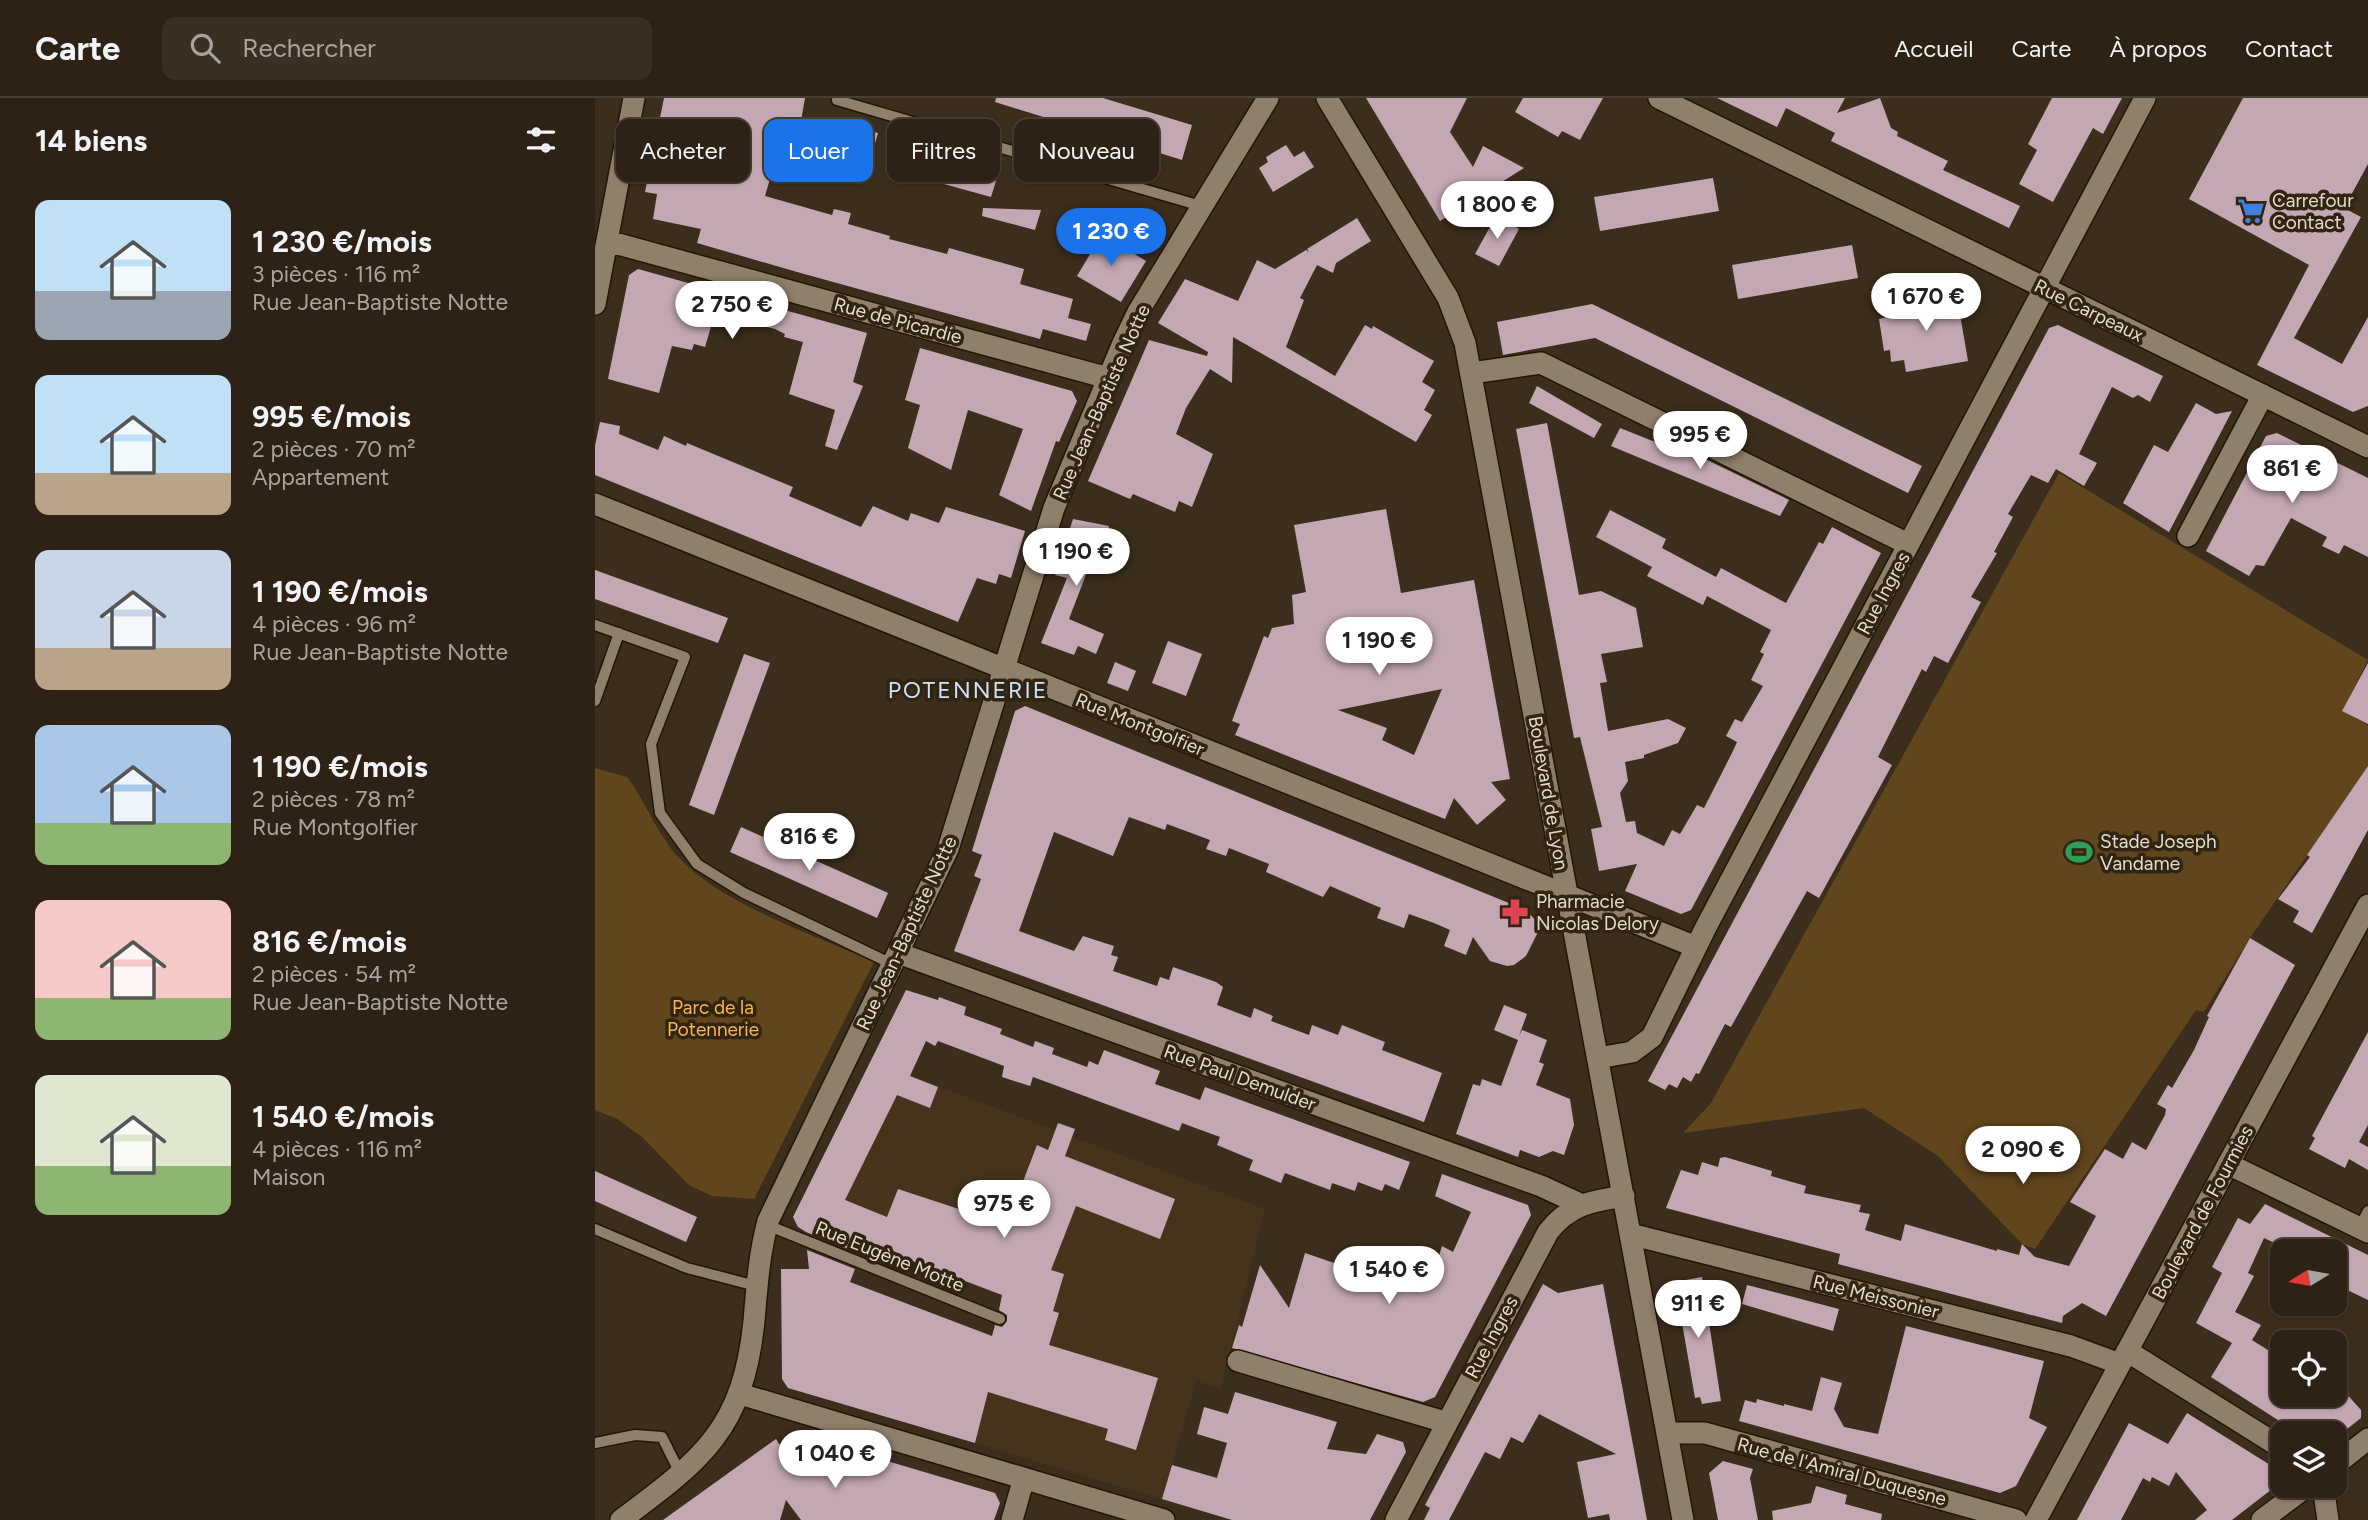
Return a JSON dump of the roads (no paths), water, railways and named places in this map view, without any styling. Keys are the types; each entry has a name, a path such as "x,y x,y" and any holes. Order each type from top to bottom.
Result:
{"street":[{"path":"595,304 634,98"},
{"name":"Rue Jean-Baptiste Notte","path":"621,1520 681,1475 718,1437 740,1394 747,1366 758,1261 767,1225 949,849 1054,508 1138,312 1268,98"},
{"name":"Boulevard de Lyon","path":"1327,98 1448,298 1462,331 1472,373 1683,1520"},
{"name":"Rue Carpeaux","path":"1659,98 2368,447"},
{"name":"Rue Ingres","path":"1598,1058 1632,1052 1651,1037 2145,98"},
{"name":"Rue de Picardie","path":"607,241 1108,378"},
{"path":"1472,373 1541,363 1908,544"},
{"path":"2188,536 2263,396"},
{"name":"Rue Montgolfier","path":"595,504 1696,947"},
{"name":"Boulevard de Fourmies","path":"2036,1520 2368,905"},
{"name":"Rue Paul Demulder","path":"895,958 1541,1186 1580,1204"},
{"path":"2228,1164 2365,1224"},
{"name":"Rue Ingres","path":"1396,1520 1445,1422 1548,1232 1567,1211 1580,1204 1623,1196"},
{"name":"Rue Meissonier","path":"1630,1234 2123,1358 2270,1441"},
{"path":"1238,1361 1445,1422"},
{"path":"740,1394 1164,1520"},
{"name":"Rue de l'Amiral Duquesne","path":"1667,1433 1705,1433 2016,1520"},
{"path":"2347,1456 2368,1439"},
{"path":"1012,1520 1024,1478"},
{"path":"2262,1520 2291,1498"},
{"path":"2325,1498 2328,1520"}],"lane":[{"path":"837,100 1201,206"},
{"path":"595,625 685,657 651,744 660,813 697,864 744,893 895,958"},
{"path":"595,701 619,633"},
{"name":"Rue Eugène Motte","path":"767,1225 1000,1320"},
{"path":"595,1229 687,1268 756,1286"},
{"path":"595,1443 635,1435 662,1437 681,1475"}],"place":[{"name":"Carrefour Contact","path":"2251,211"},
{"name":"Stade Joseph Vandame","path":"2079,852"},
{"name":"Pharmacie Nicolas Delory","path":"1515,912"}],"district":[{"name":"POTENNERIE","path":"968,690"}],"park label":[{"name":"Parc de la Potennerie","path":"713,1018"}]}
